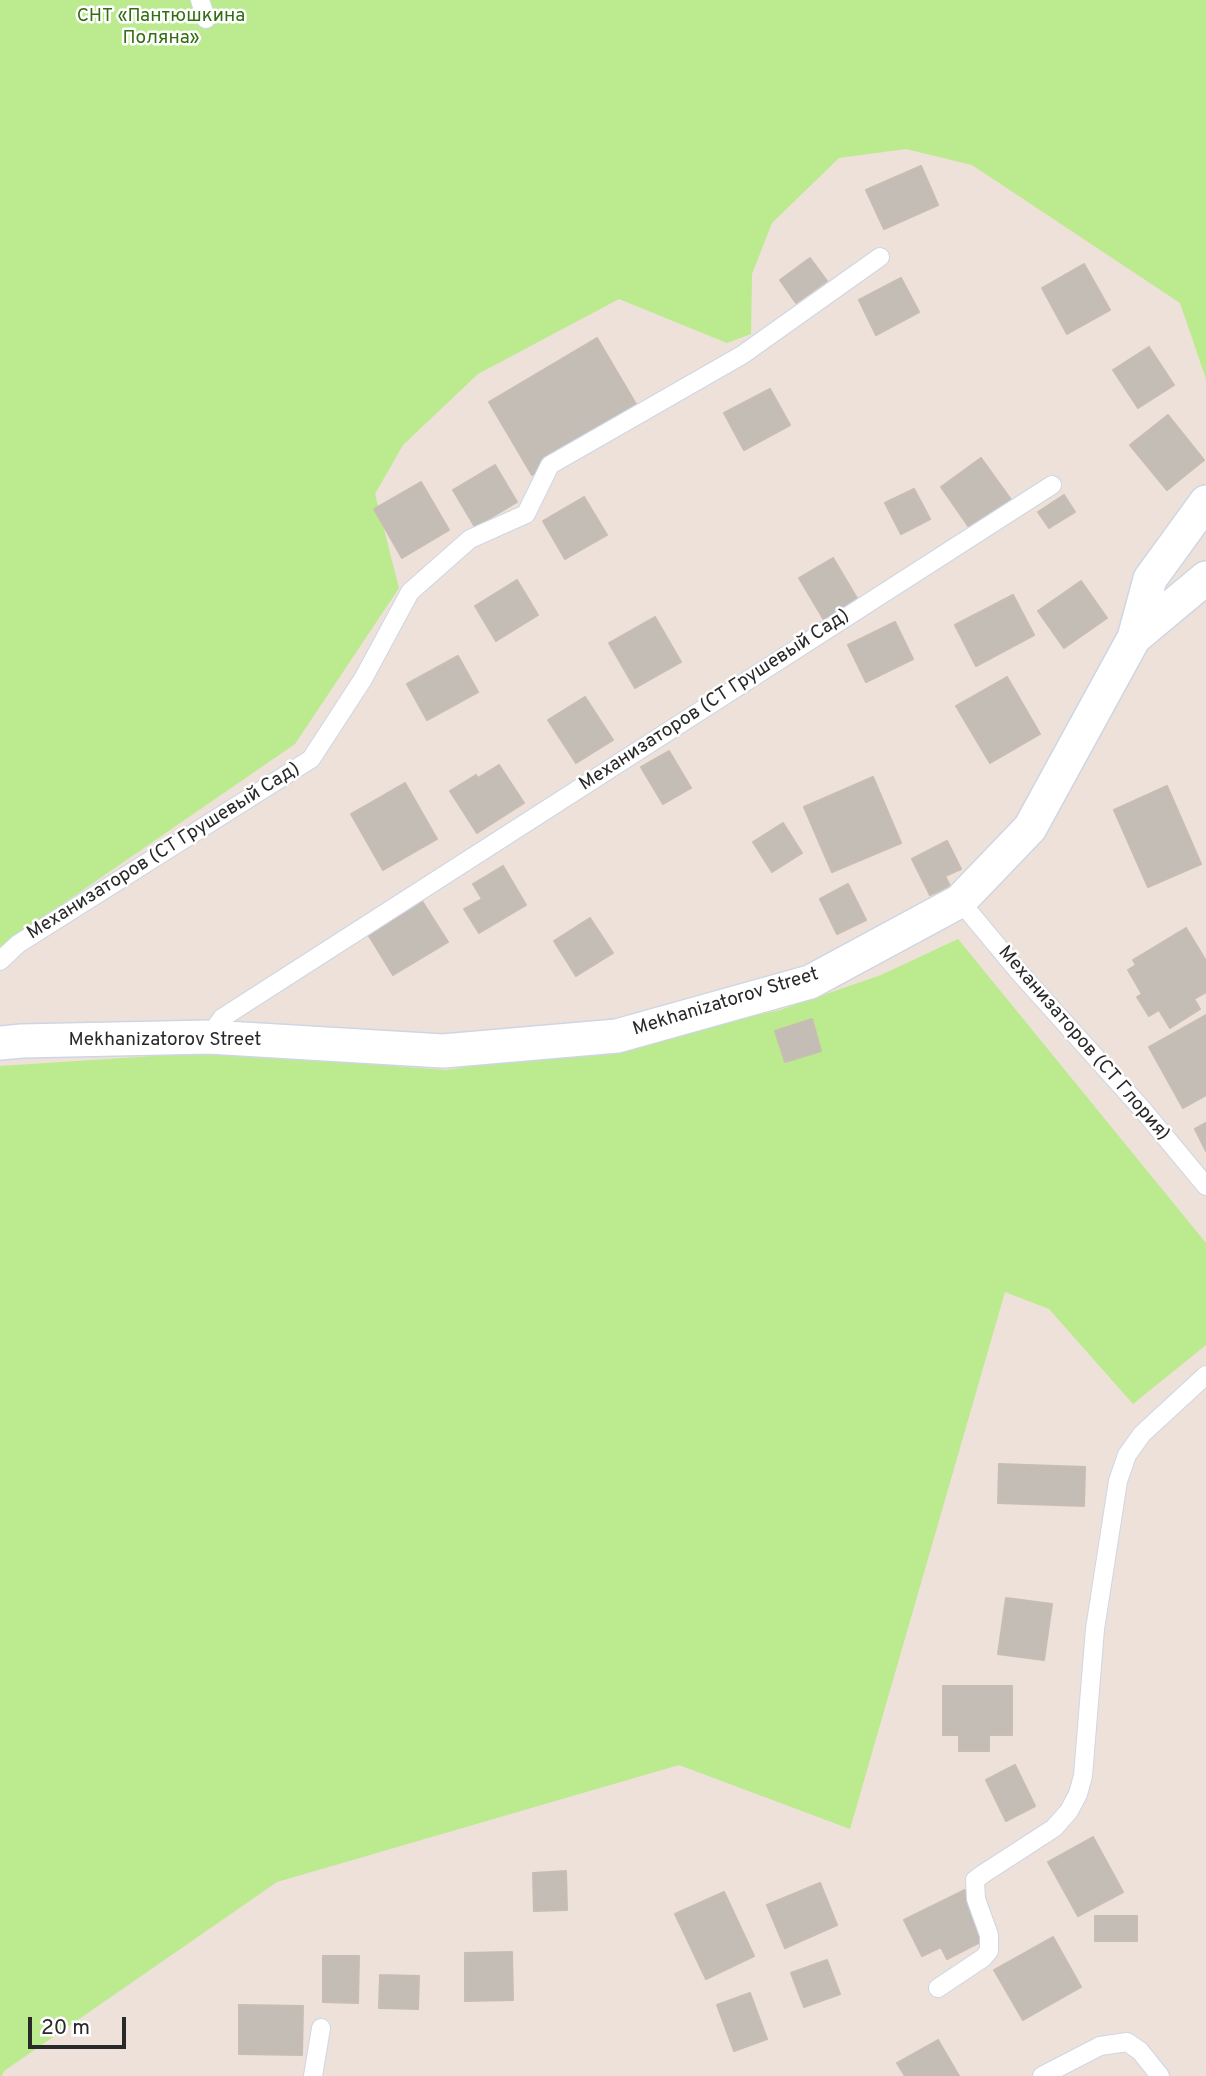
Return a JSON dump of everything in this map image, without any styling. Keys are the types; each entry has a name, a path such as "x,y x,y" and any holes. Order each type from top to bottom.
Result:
{"street":[{"name":"Mekhanizatorov Street","path":"0,1043 209,1037 443,1051 617,1036 810,982 960,901 1030,828 1134,638 1150,579 1206,502"},
{"path":"1134,638 1206,578"}],"lane":[{"path":"200,0 206,19"},
{"name":"Механизаторов (СТ Грушевый Сад)","path":"0,961 18,944 312,759 363,679 410,592 470,539 526,514 550,465 741,355 880,257"},
{"name":"Механизаторов (СТ Грушевый Сад)","path":"209,1037 222,1018 1052,485"},
{"name":"Механизаторов (СТ Глория)","path":"960,901 1206,1186"},
{"path":"938,1988 983,1958 989,1951 989,1935 976,1899 975,1880 1054,1828 1069,1811 1077,1794 1083,1776 1095,1629 1118,1480 1127,1455 1142,1434 1206,1375"},
{"path":"313,2076 321,2028"},
{"path":"1042,2076 1100,2046 1127,2042 1140,2050 1160,2076"}],"green space":[{"name":"СНТ «Пантюшкина Поляна»","path":"0,0 1206,0 1206,379 1180,303 972,165 906,149 839,158 772,223 752,274 751,334 727,343 619,299 478,374 403,445 375,494 399,588 295,744 0,947"},
{"path":"958,939 1206,1243 1206,1345 1133,1404 1049,1309 1005,1292 850,1829 679,1765 277,1882 0,2076 0,1066 214,1052 446,1070 622,1044 780,1010 881,975"}],"building":[{"path":"921,166 938,205 884,229 866,190"},
{"path":"810,258 827,281 796,303 780,280"},
{"path":"1084,264 1110,310 1067,334 1042,288"},
{"path":"901,278 919,312 876,335 859,300"},
{"path":"597,338 640,411 532,475 489,402"},
{"path":"1149,347 1174,385 1138,408 1113,370"},
{"path":"770,389 790,425 744,450 724,413"},
{"path":"1168,415 1204,460 1167,490 1130,445"},
{"path":"981,458 1012,501 971,530 941,487"},
{"path":"495,465 517,502 475,527 453,490"},
{"path":"421,482 449,530 402,558 374,509"},
{"path":"914,489 930,519 901,534 885,503"},
{"path":"1064,495 1075,512 1049,528 1038,512"},
{"path":"584,497 607,535 565,559 543,521"},
{"path":"833,558 858,600 824,620 799,578"},
{"path":"517,580 538,615 496,641 475,606"},
{"path":"1081,581 1107,618 1064,648 1038,611"},
{"path":"1013,595 1034,635 976,666 955,625"},
{"path":"655,617 681,662 635,688 609,643"},
{"path":"895,622 913,659 866,682 848,645"},
{"path":"458,656 478,692 427,720 407,684"},
{"path":"1007,677 1040,734 990,763 956,706"},
{"path":"585,697 613,740 576,763 548,720"},
{"path":"669,751 691,788 663,804 641,767"},
{"path":"499,765 524,803 477,833 450,791"},
{"path":"873,777 901,843 832,872 804,807"},
{"path":"405,783 437,839 383,870 351,814"},
{"path":"1167,786 1201,864 1148,887 1114,810"},
{"path":"783,823 802,853 772,872 753,842"},
{"path":"947,841 961,869 945,876 950,886 930,895 912,859"},
{"path":"503,866 526,905 479,933 464,909 482,899 473,884"},
{"path":"848,884 866,920 837,934 820,899"},
{"path":"420,898 448,942 393,975 366,931"},
{"path":"590,918 613,953 576,976 554,941"},
{"path":"1186,928 1206,961 1206,992 1194,999 1200,1009 1170,1028 1159,1010 1149,1016 1137,997 1142,994 1128,970 1136,965 1133,960"},
{"path":"1206,1015 1206,1095 1183,1108 1149,1047"},
{"path":"812,1019 821,1051 785,1062 775,1031"},
{"path":"1206,1123 1206,1151 1195,1129"},
{"path":"999,1464 1085,1467 1084,1506 998,1503"},
{"path":"1006,1598 1052,1604 1044,1660 998,1654"},
{"path":"943,1686 1012,1686 1012,1735 989,1735 989,1751 959,1751 959,1735 943,1735"},
{"path":"1015,1765 1035,1806 1006,1821 986,1780"},
{"path":"1093,1837 1123,1892 1078,1916 1048,1862"},
{"path":"566,1871 567,1910 534,1911 533,1873"},
{"path":"820,1883 837,1925 785,1948 767,1905"},
{"path":"965,1890 988,1938 947,1959 941,1947 922,1956 904,1920"},
{"path":"724,1892 754,1956 706,1979 675,1914"},
{"path":"1095,1916 1137,1916 1137,1941 1095,1941"},
{"path":"1053,1937 1081,1987 1023,2020 994,1970"},
{"path":"512,1952 513,2000 465,2001 465,1953"},
{"path":"323,1956 359,1956 358,2003 323,2002"},
{"path":"827,1960 840,1994 804,2007 791,1973"},
{"path":"380,1975 419,1976 418,2009 379,2008"},
{"path":"750,1993 767,2039 734,2051 717,2005"},
{"path":"239,2005 303,2006 302,2055 239,2054"},
{"path":"938,2040 959,2076 905,2076 897,2063"}]}
